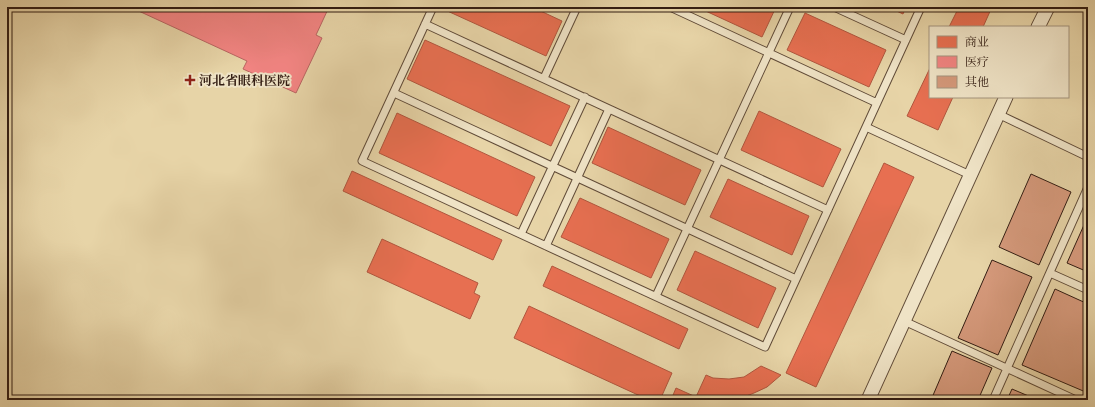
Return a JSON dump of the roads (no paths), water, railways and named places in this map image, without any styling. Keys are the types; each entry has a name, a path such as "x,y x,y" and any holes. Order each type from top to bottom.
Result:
{"street":[{"path":"1038,26 1048,7"},
{"path":"868,400 1006,98"}],"lane":[{"path":"433,7 362,161 765,347 921,7"},
{"path":"544,78 577,7"},
{"path":"670,7 877,103"},
{"path":"656,296 790,7"},
{"path":"834,7 906,40"},
{"path":"426,24 828,210"},
{"path":"394,93 796,279"},
{"path":"521,234 585,97"},
{"path":"546,246 609,109"},
{"path":"998,114 1088,157"},
{"path":"866,127 970,175"},
{"path":"993,400 1088,187"},
{"path":"1050,273 1088,290"},
{"path":"904,321 1076,400"}],"place":[{"name":"河北省眼科医院","path":"190,80"}]}
